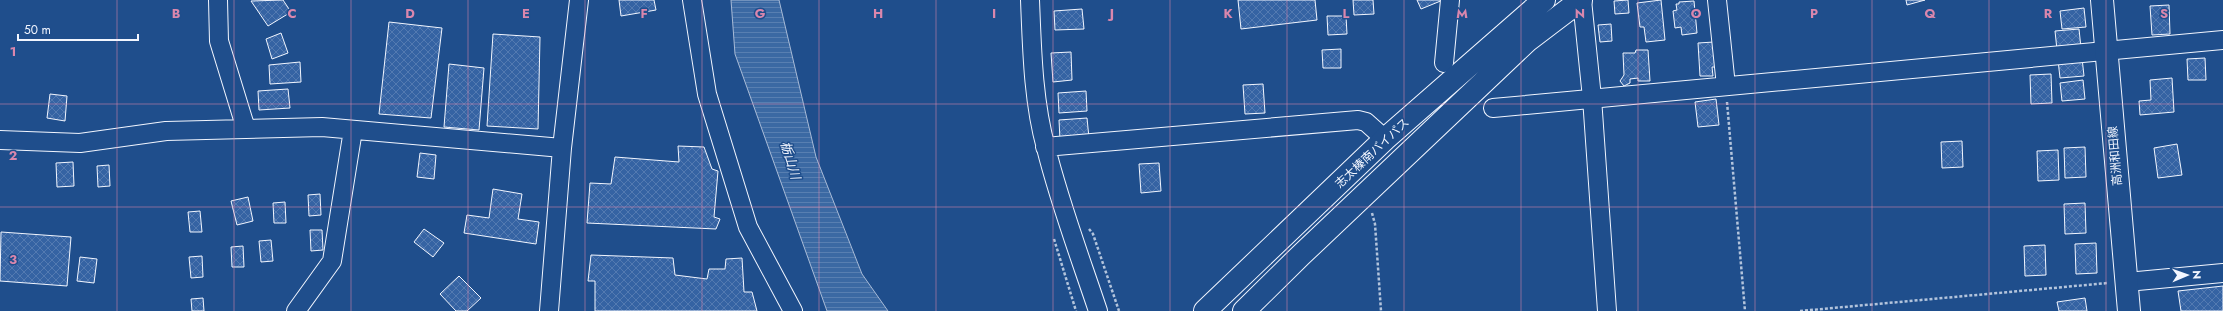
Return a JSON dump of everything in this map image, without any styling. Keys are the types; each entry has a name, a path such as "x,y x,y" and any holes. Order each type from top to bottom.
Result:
{"main road":[{"name":"志太榛南バイパス","path":"1205,311 1385,139 1544,0"},
{"name":"志太榛南バイパス","path":"1244,311 1527,41 1581,0"},
{"name":"高洲和田線","path":"2102,0 2129,311"}],"street":[{"path":"218,0 219,41 246,129"},
{"path":"549,311 562,148 579,0"},
{"path":"692,0 707,94 748,227 793,311"},
{"path":"1030,0 1037,102 1045,148 1098,311"},
{"path":"1444,63 1450,0"},
{"path":"1581,0 1592,98 1607,311"},
{"path":"1717,0 1726,86"},
{"path":"1493,108 2223,40"},
{"path":"1045,148 1358,120 1366,122 1385,139"},
{"path":"0,140 80,143 166,131 322,127 562,148"},
{"path":"296,311 332,261 353,130"},
{"path":"2126,282 2223,273"}],"path":[{"path":"1726,86 1744,311"},
{"path":"1360,199 1373,214 1375,224 1381,311"},
{"path":"1800,311 1829,310 2126,282"}],"water":[{"name":"栃山川","path":"731,0 779,0 816,157 862,274 888,311 827,311 735,54"}],"building":[{"path":"283,0 291,12 268,26 251,1"},
{"path":"619,0 654,0 656,10 621,16"},
{"path":"1238,0 1315,0 1317,20 1241,29"},
{"path":"1353,0 1373,0 1374,14 1354,15"},
{"path":"1417,0 1443,0 1421,9"},
{"path":"1628,0 1629,13 1615,14 1614,1"},
{"path":"1661,0 1665,40 1646,42 1644,27 1640,27 1637,3"},
{"path":"1906,0 1925,0 1907,5"},
{"path":"1694,1 1697,33 1682,35 1681,27 1675,28 1673,11 1677,10 1676,4 1679,4 1679,2"},
{"path":"2169,5 2170,34 2152,35 2150,6"},
{"path":"2084,8 2086,27 2062,29 2060,11"},
{"path":"1082,9 1084,29 1055,30 1054,11"},
{"path":"1327,16 1346,16 1347,34 1328,35"},
{"path":"389,22 442,28 431,118 379,114"},
{"path":"1611,24 1612,41 1600,42 1598,25"},
{"path":"2079,29 2081,48 2057,50 2055,31"},
{"path":"281,33 288,53 272,59 266,39"},
{"path":"493,34 540,37 538,129 487,126"},
{"path":"1714,42 1716,67 1712,67 1713,76 1700,76 1698,43"},
{"path":"1341,49 1341,68 1323,68 1322,50"},
{"path":"1636,50 1648,50 1650,81 1638,81 1638,78 1630,79 1630,83 1624,86 1620,81 1624,75 1623,53 1635,53"},
{"path":"1071,52 1072,80 1053,82 1051,53"},
{"path":"2082,58 2084,76 2060,78 2058,60"},
{"path":"2205,58 2206,80 2188,80 2187,59"},
{"path":"300,62 301,82 270,84 269,65"},
{"path":"449,64 484,68 479,130 444,127"},
{"path":"2051,74 2052,103 2031,104 2030,75"},
{"path":"2172,78 2174,112 2140,115 2139,101 2151,100 2150,80"},
{"path":"2083,80 2085,99 2062,101 2060,83"},
{"path":"1263,84 1265,113 1245,114 1243,85"},
{"path":"288,89 290,108 259,110 258,91"},
{"path":"1086,91 1087,111 1059,113 1058,93"},
{"path":"50,94 67,96 65,121 47,118"},
{"path":"1716,99 1719,125 1698,127 1695,102"},
{"path":"1087,118 1089,138 1060,140 1059,120"},
{"path":"1962,141 1963,167 1942,168 1941,142"},
{"path":"2177,144 2182,175 2158,178 2154,148"},
{"path":"678,146 704,147 712,169 718,171 714,217 720,219 716,229 587,223 590,183 611,184 615,157 679,162"},
{"path":"2085,147 2086,177 2065,178 2064,148"},
{"path":"2058,150 2059,180 2038,181 2037,151"},
{"path":"420,153 436,155 434,179 417,177"},
{"path":"73,162 74,186 57,187 56,163"},
{"path":"1159,163 1161,191 1141,193 1139,164"},
{"path":"109,165 110,186 98,187 97,166"},
{"path":"493,189 522,194 518,219 539,222 536,244 464,233 467,215 489,218"},
{"path":"320,194 321,215 309,216 308,195"},
{"path":"248,197 253,221 237,225 231,201"},
{"path":"285,202 286,223 274,223 273,203"},
{"path":"2085,203 2086,233 2065,234 2064,204"},
{"path":"200,211 202,232 190,232 188,212"},
{"path":"424,229 444,243 433,257 414,242"},
{"path":"310,230 322,230 323,250 311,251"},
{"path":"1,232 71,237 67,286 0,281"},
{"path":"271,240 273,261 261,262 259,241"},
{"path":"2096,243 2097,273 2076,274 2075,244"},
{"path":"2045,245 2046,275 2025,276 2024,246"},
{"path":"243,246 244,267 232,267 231,247"},
{"path":"591,255 673,258 675,275 707,279 709,269 725,269 726,259 742,258 744,292 752,292 757,311 595,311 595,281 588,281"},
{"path":"202,256 203,277 191,278 189,257"},
{"path":"80,257 97,259 94,283 77,281"},
{"path":"459,276 481,298 467,311 456,311 440,294"},
{"path":"2223,286 2223,311 2181,311 2178,291"},
{"path":"203,298 204,311 192,311 191,299"},
{"path":"2085,298 2087,311 2059,311 2057,302"}]}
